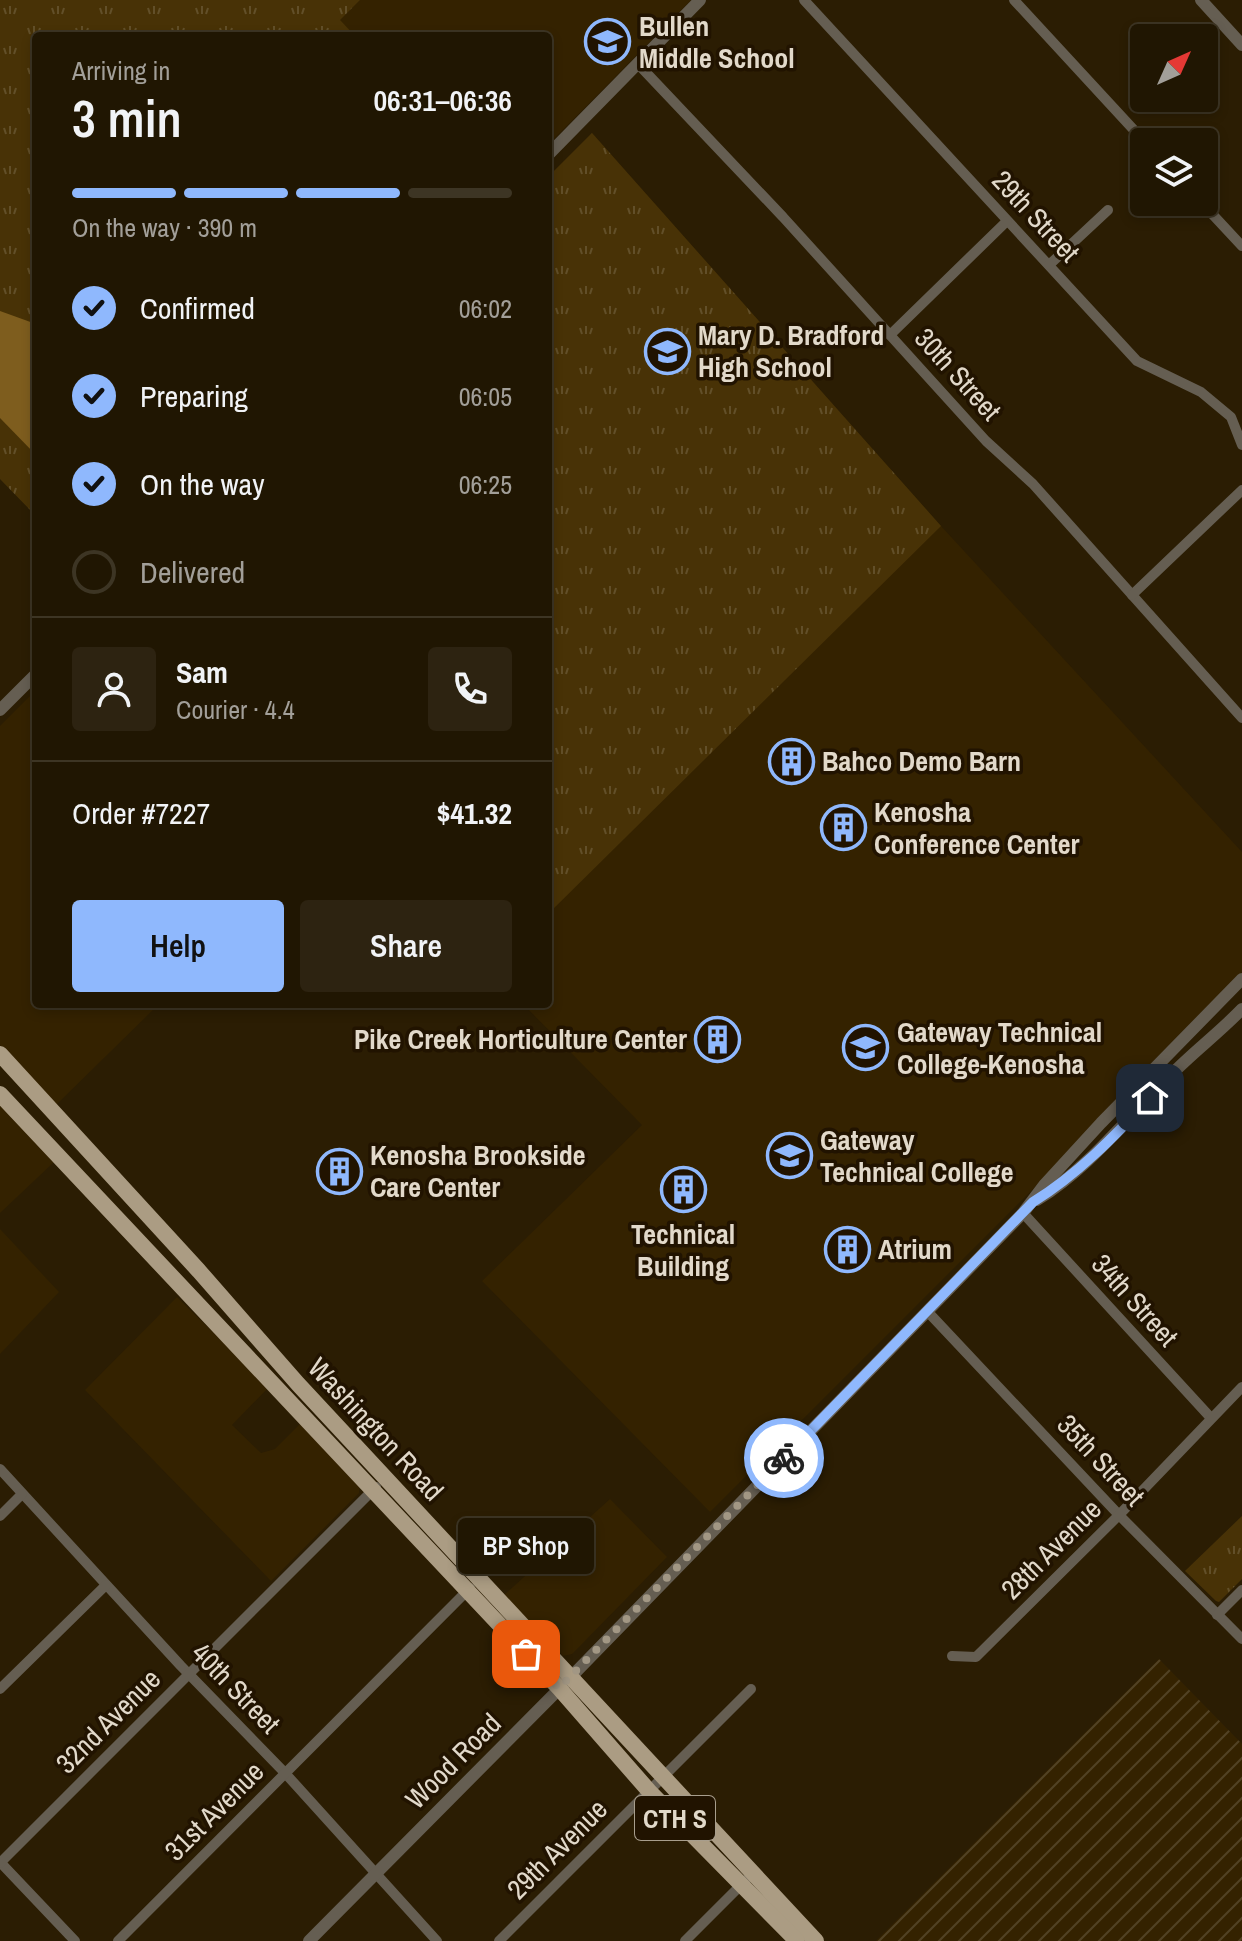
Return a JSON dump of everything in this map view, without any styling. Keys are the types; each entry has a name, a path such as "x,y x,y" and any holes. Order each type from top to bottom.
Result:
{"main road":[{"name":"Washington Road","path":"0,1054 479,1578 649,1791 816,1941"},
{"name":"Washington Road","path":"0,1094 467,1591 663,1777 797,1941"},
{"path":"330,1445 343,1432"}],"street":[{"path":"552,151 700,0"},
{"name":"29th Street","path":"804,0 1137,361 1201,392 1231,417 1242,445"},
{"path":"1014,0 1132,128"},
{"path":"1201,0 1242,45"},
{"name":"30th Street","path":"638,64 783,217 986,441 1033,484 1242,718"},
{"path":"1049,265 1108,210"},
{"path":"1214,216 1242,246"},
{"path":"890,335 1007,221"},
{"path":"1132,595 1242,490"},
{"path":"0,710 32,678"},
{"name":"Wood Road","path":"309,1941 1023,1213 1101,1123 1242,979"},
{"name":"Wood Road","path":"1033,1202 1077,1170 1167,1078 1242,1009"},
{"name":"34th Street","path":"1023,1213 1211,1418"},
{"name":"35th Street","path":"927,1311 1119,1515 1242,1639"},
{"name":"28th Avenue","path":"952,1656 976,1657 1242,1387"},
{"name":"40th Street","path":"0,1469 285,1773 437,1941"},
{"name":"32nd Avenue","path":"0,1862 373,1491 384,1476"},
{"path":"0,1516 22,1494"},
{"name":"31st Avenue","path":"118,1941 479,1578"},
{"path":"0,1689 106,1585"},
{"path":"1217,1615 1242,1590"},
{"name":"29th Avenue","path":"499,1941 751,1689"},
{"path":"0,1862 75,1941"},
{"path":"685,1941 746,1879"}],"shaded area":[{"path":"360,0 691,0 552,141 552,32 351,32 339,20"},
{"name":"Gateway Technical College-Kenosha","path":"592,133 941,526 1242,852 1242,972 1122,1093 1055,1167 710,1512 482,1281 642,1125 527,1008 552,1008 552,173"},
{"path":"0,311 32,323 32,451 0,418"},
{"path":"32,694 32,1008 155,1008 56,1105 0,1045 0,726"},
{"path":"0,1104 54,1162 0,1213"},
{"path":"0,1229 59,1292 0,1354"},
{"path":"177,1297 269,1387 232,1425 261,1453 275,1449 303,1421 360,1485 359,1493 271,1581 85,1390"},
{"path":"610,1499 667,1557 572,1654 563,1656 504,1595"},
{"path":"1159,1659 1242,1744 1242,1941 876,1941"}],"green space":[{"path":"0,0 360,0 340,20 351,32 32,32 32,512 0,479"},
{"name":"Mary D. Bradford High School","path":"592,133 941,526 552,910 552,173"},
{"path":"1242,1516 1242,1579 1219,1602 1185,1571"}],"way so far":[{"path":"526,1654 559,1688 784,1458"}],"place":[{"name":"Bullen Middle School","path":"608,42"},
{"name":"Mary D. Bradford High School","path":"667,351"},
{"name":"Bahco Demo Barn","path":"791,761"},
{"name":"Kenosha Conference Center","path":"843,828"},
{"name":"Pike Creek Horticulture Center","path":"718,1039"},
{"name":"Gateway Technical College-Kenosha","path":"866,1048"},
{"name":"Gateway Technical College","path":"789,1156"},
{"name":"Kenosha Brookside Care Center","path":"339,1171"},
{"name":"Technical Building","path":"683,1189"},
{"name":"Atrium","path":"847,1249"},
{"name":"BP Shop","path":"526,1654"}],"route":[{"path":"784,1458 1033,1202 1077,1170 1150,1098"}]}
